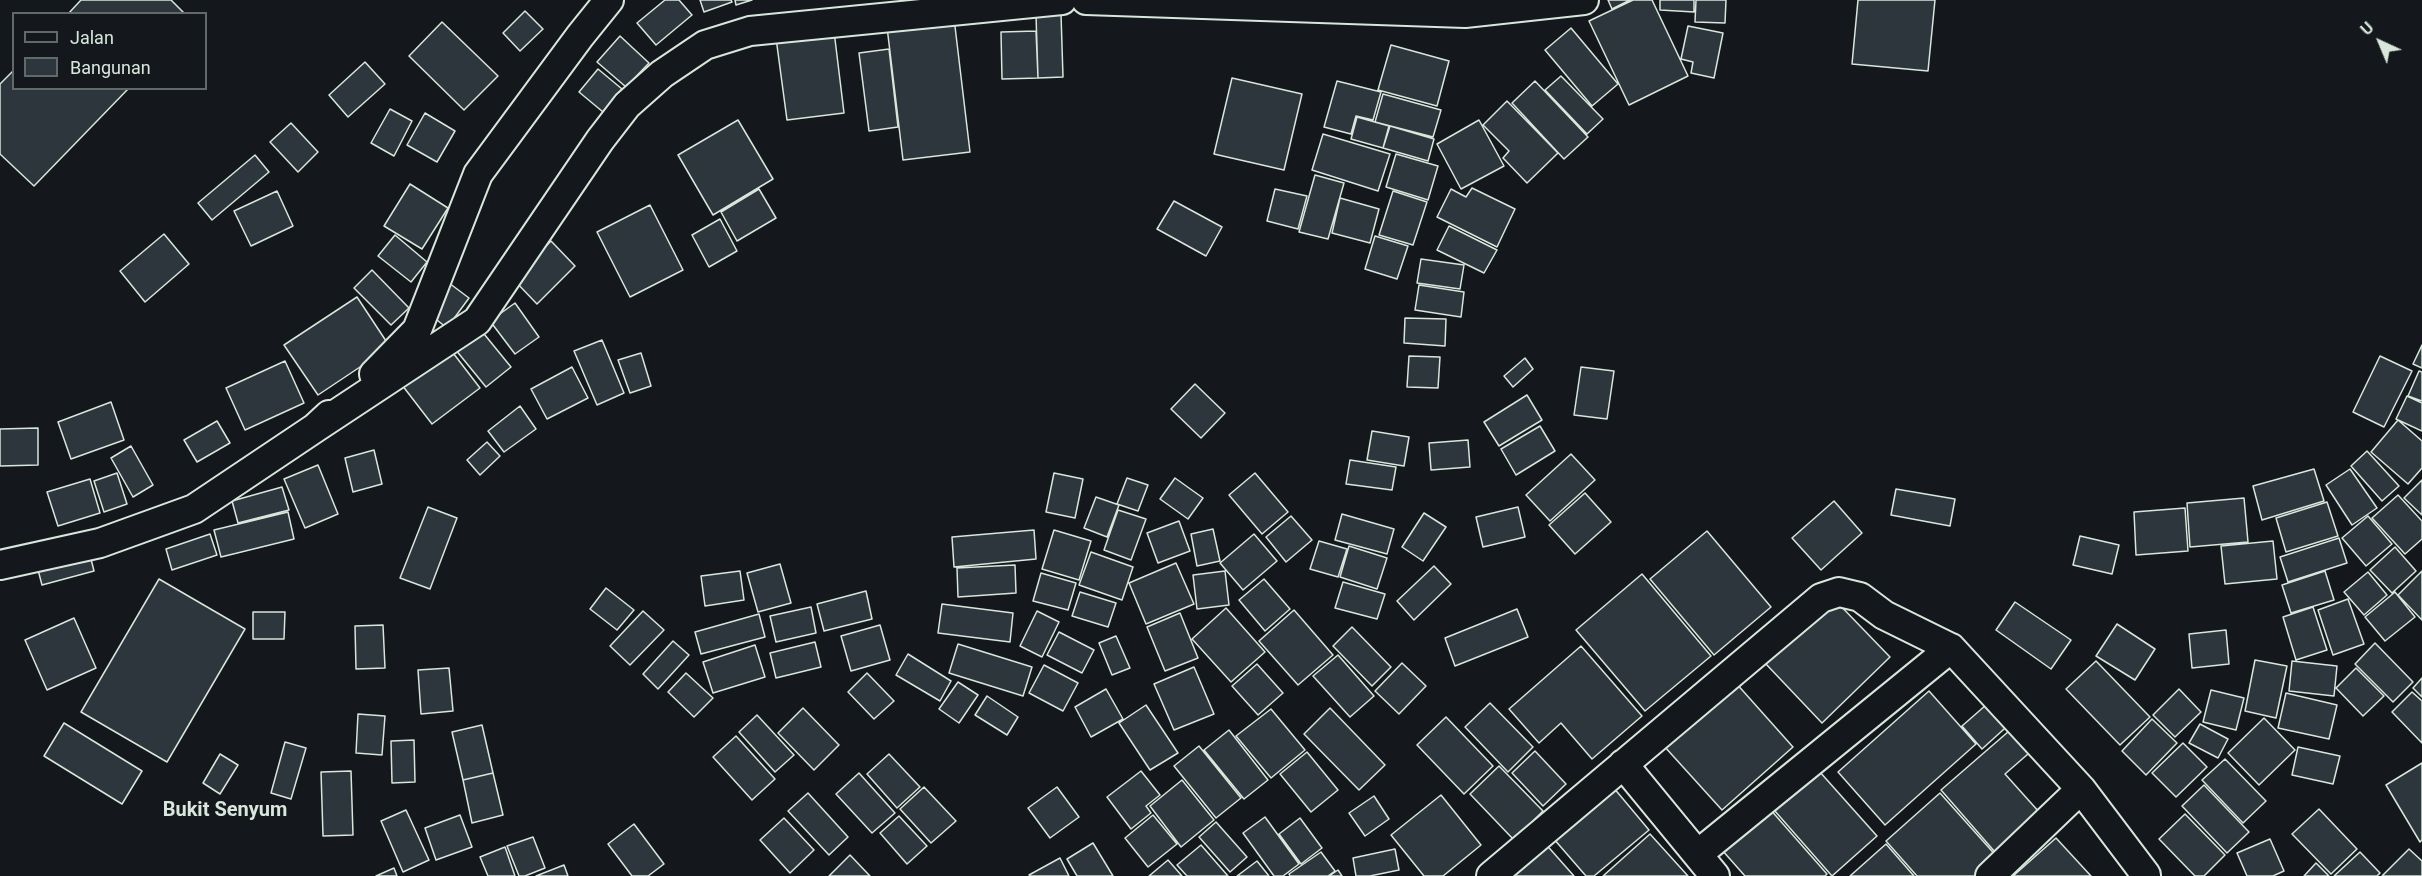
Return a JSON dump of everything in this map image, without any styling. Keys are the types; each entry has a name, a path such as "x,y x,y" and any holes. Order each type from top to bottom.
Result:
{"street":[{"path":"315,428 392,357 417,330 478,174 609,0"},
{"path":"0,565 100,543 194,509 477,321 600,140 627,105 662,74 705,45 750,31 1062,0"},
{"path":"1086,0 1465,14 1584,0"},
{"path":"1491,876 1821,598 1839,592 1860,597 1884,615 1951,648 2081,789 2146,875"},
{"path":"1698,854 1951,648"},
{"path":"1623,764 1715,876"},
{"path":"1990,876 2081,789"}],"building":[{"path":"81,0 171,0 183,12 70,12"},
{"path":"665,0 679,0 692,15 656,45 637,23"},
{"path":"700,0 731,0 732,2 704,12"},
{"path":"735,0 752,0 736,5"},
{"path":"1608,0 1630,0 1612,9"},
{"path":"1633,0 1652,0 1688,76 1629,105 1589,21"},
{"path":"1660,0 1694,0 1694,12 1660,10"},
{"path":"1696,0 1726,0 1725,23 1695,22"},
{"path":"1858,0 1935,0 1928,71 1852,64"},
{"path":"525,11 543,29 520,51 503,33"},
{"path":"1061,14 1063,77 1038,78 1036,15"},
{"path":"954,18 970,152 903,160 887,27"},
{"path":"442,22 498,76 464,110 409,56"},
{"path":"1688,26 1723,33 1714,78 1691,73 1693,62 1681,59"},
{"path":"1571,28 1618,84 1592,106 1545,50"},
{"path":"834,31 844,113 787,120 776,38"},
{"path":"1036,31 1038,78 1002,79 1001,32"},
{"path":"620,36 649,63 626,87 597,62"},
{"path":"1391,45 1449,61 1437,106 1378,90"},
{"path":"889,49 898,127 869,131 859,53"},
{"path":"365,62 385,84 348,117 329,95"},
{"path":"598,69 622,89 603,112 579,92"},
{"path":"12,72 12,90 127,90 34,186 0,154 0,84"},
{"path":"1561,76 1603,119 1587,134 1545,90"},
{"path":"1232,78 1302,94 1284,170 1214,154"},
{"path":"1337,81 1381,92 1373,120 1356,116 1351,134 1324,127"},
{"path":"1535,81 1588,137 1564,159 1512,103"},
{"path":"1383,94 1441,110 1433,137 1375,122"},
{"path":"1507,101 1558,153 1527,183 1503,158 1509,151 1483,125"},
{"path":"390,109 412,121 394,156 371,143"},
{"path":"425,113 455,131 437,162 407,145"},
{"path":"1357,117 1389,126 1383,148 1351,139"},
{"path":"738,120 773,179 713,215 678,155"},
{"path":"1479,120 1504,166 1461,189 1437,144"},
{"path":"291,123 318,152 298,172 270,142"},
{"path":"1390,126 1434,139 1428,161 1383,148"},
{"path":"1323,134 1390,154 1378,191 1312,170"},
{"path":"1396,154 1438,166 1428,200 1386,187"},
{"path":"255,155 269,172 212,220 198,203"},
{"path":"1315,175 1344,183 1328,239 1299,232"},
{"path":"410,184 448,208 422,249 384,226"},
{"path":"1472,188 1515,209 1497,247 1437,217 1451,189 1466,197"},
{"path":"759,189 776,218 737,241 721,212"},
{"path":"1275,189 1307,196 1298,229 1267,221"},
{"path":"277,191 293,226 251,246 234,211"},
{"path":"1393,191 1427,202 1413,245 1379,235"},
{"path":"1340,198 1379,209 1370,243 1332,233"},
{"path":"1174,201 1222,227 1206,256 1157,229"},
{"path":"650,205 683,270 630,297 597,232"},
{"path":"720,219 737,251 709,267 692,235"},
{"path":"1449,226 1497,250 1484,273 1437,250"},
{"path":"164,234 189,264 145,302 120,271"},
{"path":"395,235 427,262 411,282 378,256"},
{"path":"1375,236 1408,246 1397,279 1365,269"},
{"path":"551,241 575,266 537,304 513,279"},
{"path":"1421,259 1464,265 1460,289 1417,283"},
{"path":"372,270 409,308 391,325 354,288"},
{"path":"449,283 469,298 447,328 427,312"},
{"path":"1419,285 1464,292 1461,317 1415,310"},
{"path":"357,297 390,347 318,395 284,345"},
{"path":"515,303 539,337 515,354 490,321"},
{"path":"1405,318 1446,319 1445,346 1404,343"},
{"path":"480,329 511,367 486,387 455,349"},
{"path":"602,340 624,393 597,405 574,351"},
{"path":"2422,345 2422,368 2413,364"},
{"path":"450,349 480,388 432,424 402,385"},
{"path":"641,353 651,386 630,393 618,360"},
{"path":"1409,356 1440,357 1438,388 1407,387"},
{"path":"2380,356 2412,371 2384,427 2353,412"},
{"path":"1525,358 1533,369 1513,387 1504,376"},
{"path":"285,361 304,403 245,430 226,388"},
{"path":"572,367 588,398 547,419 531,389"},
{"path":"1581,367 1614,371 1607,419 1574,415"},
{"path":"2419,371 2422,372 2422,401 2408,396"},
{"path":"1195,384 1225,413 1201,438 1171,409"},
{"path":"1527,395 1542,420 1499,446 1484,422"},
{"path":"2407,396 2422,403 2422,431 2396,419"},
{"path":"111,402 124,440 71,459 58,422"},
{"path":"520,406 536,429 504,452 488,431"},
{"path":"2398,420 2422,441 2422,468 2408,484 2371,452"},
{"path":"217,421 230,443 197,462 184,440"},
{"path":"1540,426 1555,451 1516,475 1501,449"},
{"path":"38,428 38,465 0,466 0,429"},
{"path":"1372,431 1409,437 1404,466 1367,460"},
{"path":"1468,440 1470,467 1431,470 1429,443"},
{"path":"487,442 500,456 480,475 467,460"},
{"path":"131,446 153,485 133,497 111,458"},
{"path":"374,450 382,484 353,492 345,458"},
{"path":"2367,451 2399,486 2382,501 2351,466"},
{"path":"1571,454 1595,480 1550,521 1526,495"},
{"path":"1350,460 1396,467 1392,490 1346,484"},
{"path":"318,465 338,514 305,528 284,479"},
{"path":"2314,469 2324,501 2262,520 2253,486"},
{"path":"2350,469 2377,508 2352,525 2326,485"},
{"path":"117,473 127,504 104,512 94,481"},
{"path":"1054,473 1083,479 1075,518 1046,512"},
{"path":"1255,473 1288,512 1262,534 1229,495"},
{"path":"1127,478 1148,485 1138,511 1117,504"},
{"path":"1175,478 1203,498 1188,519 1160,499"},
{"path":"90,479 100,513 58,526 47,492"},
{"path":"2422,480 2422,515 2404,498"},
{"path":"282,487 289,510 238,523 232,501"},
{"path":"1896,489 1955,499 1950,526 1891,515"},
{"path":"1585,493 1611,522 1575,554 1549,525"},
{"path":"2398,495 2422,521 2422,539 2405,554 2372,518"},
{"path":"1096,497 1119,505 1107,537 1084,528"},
{"path":"2244,498 2248,542 2190,547 2187,503"},
{"path":"1834,501 1862,533 1821,570 1792,538"},
{"path":"2327,502 2338,536 2286,552 2276,518"},
{"path":"428,507 457,518 430,589 400,578"},
{"path":"1518,507 1525,537 1483,547 1476,517"},
{"path":"2185,508 2188,551 2136,555 2134,512"},
{"path":"1118,510 1146,519 1131,560 1104,550"},
{"path":"288,512 294,539 221,557 214,530"},
{"path":"1424,513 1446,527 1423,561 1402,547"},
{"path":"1342,514 1394,529 1387,554 1335,540"},
{"path":"1291,516 1312,540 1286,562 1266,537"},
{"path":"2368,516 2392,544 2366,566 2342,538"},
{"path":"1179,521 1190,551 1158,563 1147,533"},
{"path":"1213,529 1220,561 1197,566 1191,534"},
{"path":"1034,530 1036,559 954,567 952,537"},
{"path":"1054,530 1091,541 1079,580 1042,569"},
{"path":"1707,531 1771,607 1714,655 1650,579"},
{"path":"210,534 217,555 172,570 166,549"},
{"path":"1254,534 1277,561 1243,590 1220,563"},
{"path":"2080,536 2119,545 2112,574 2073,565"},
{"path":"2339,538 2347,563 2288,582 2280,557"},
{"path":"1319,541 1347,549 1338,577 1310,569"},
{"path":"2273,541 2277,579 2225,584 2221,546"},
{"path":"1349,546 1387,558 1377,589 1340,577"},
{"path":"2395,547 2416,571 2392,593 2370,570"},
{"path":"89,551 94,571 42,585 37,566"},
{"path":"1091,552 1133,567 1122,600 1079,585"},
{"path":"1176,563 1194,604 1146,624 1129,583"},
{"path":"780,564 791,603 758,612 747,573"},
{"path":"1015,565 1016,593 958,597 957,568"},
{"path":"1434,566 1451,584 1414,620 1397,601"},
{"path":"740,571 744,600 705,606 701,576"},
{"path":"1225,571 1229,605 1197,609 1193,575"},
{"path":"2325,571 2334,600 2291,613 2282,585"},
{"path":"2422,571 2422,620 2398,595"},
{"path":"2368,572 2387,595 2364,615 2344,592"},
{"path":"1041,573 1076,583 1068,610 1033,601"},
{"path":"1642,574 1711,656 1645,711 1576,630"},
{"path":"159,579 245,629 167,762 81,712"},
{"path":"1264,579 1290,609 1265,631 1239,600"},
{"path":"1343,582 1385,594 1377,619 1335,608"},
{"path":"606,588 634,610 617,630 590,609"},
{"path":"866,591 872,619 824,631 817,604"},
{"path":"1080,592 1116,603 1108,627 1072,616"},
{"path":"2395,592 2415,617 2385,641 2365,617"},
{"path":"1833,598 1890,657 1822,723 1765,663"},
{"path":"2348,599 2364,644 2333,655 2318,610"},
{"path":"2015,602 2071,640 2051,669 1996,630"},
{"path":"942,604 1013,613 1010,642 938,633"},
{"path":"811,607 816,633 776,642 770,616"},
{"path":"2313,607 2327,650 2296,660 2283,617"},
{"path":"1226,608 1265,652 1231,682 1192,639"},
{"path":"1517,609 1528,637 1455,666 1445,638"},
{"path":"1294,610 1333,655 1298,685 1259,641"},
{"path":"643,611 664,630 630,665 610,646"},
{"path":"1037,611 1059,622 1042,657 1020,646"},
{"path":"253,612 285,612 284,639 253,639"},
{"path":"1180,613 1198,658 1165,671 1147,627"},
{"path":"759,614 765,637 701,654 695,632"},
{"path":"74,618 96,668 47,690 25,640"},
{"path":"2117,624 2155,649 2135,680 2096,656"},
{"path":"383,625 385,668 356,669 355,626"},
{"path":"880,625 890,660 851,671 841,636"},
{"path":"1352,627 1391,667 1372,686 1333,646"},
{"path":"2226,630 2229,664 2192,668 2189,634"},
{"path":"1059,632 1094,650 1082,673 1047,655"},
{"path":"1116,636 1130,668 1112,675 1099,643"},
{"path":"673,641 689,655 658,689 643,674"},
{"path":"815,642 821,667 776,678 770,653"},
{"path":"2375,643 2413,682 2393,702 2355,664"},
{"path":"958,644 1032,667 1023,696 949,673"},
{"path":"755,645 765,677 713,693 703,662"},
{"path":"1581,646 1642,716 1592,759 1561,723 1539,743 1509,709"},
{"path":"908,654 951,681 940,701 896,675"},
{"path":"1338,655 1374,696 1350,717 1313,676"},
{"path":"2255,660 2287,666 2276,718 2245,711"},
{"path":"2096,661 2150,717 2120,745 2066,689"},
{"path":"2292,661 2337,666 2334,696 2289,691"},
{"path":"1402,663 1426,686 1399,714 1375,691"},
{"path":"1257,664 1283,693 1258,715 1232,686"},
{"path":"1044,665 1078,683 1063,711 1029,693"},
{"path":"1194,667 1214,714 1174,730 1154,684"},
{"path":"449,668 453,711 421,714 418,670"},
{"path":"2356,668 2384,696 2363,716 2336,688"},
{"path":"686,673 713,698 694,717 668,692"},
{"path":"867,673 894,701 874,719 848,692"},
{"path":"2422,678 2422,697 2413,688"},
{"path":"958,682 978,695 959,723 939,709"},
{"path":"1735,682 1793,747 1722,810 1664,746"},
{"path":"1106,689 1123,719 1091,737 1075,707"},
{"path":"2179,689 2201,712 2175,737 2153,715"},
{"path":"2211,690 2244,698 2236,730 2203,722"},
{"path":"1929,691 1976,744 1885,825 1838,772"},
{"path":"2412,692 2422,701 2422,743 2392,712"},
{"path":"2286,693 2337,705 2329,739 2278,728"},
{"path":"987,696 1018,717 1007,735 975,715"},
{"path":"1994,698 2014,720 1982,749 1962,726"},
{"path":"1490,703 1533,747 1508,772 1465,727"},
{"path":"1146,705 1178,753 1150,770 1119,723"},
{"path":"803,708 839,745 814,770 778,733"},
{"path":"1330,708 1385,765 1359,790 1304,734"},
{"path":"1271,709 1305,750 1271,778 1236,736"},
{"path":"358,714 385,716 382,755 356,753"},
{"path":"757,715 794,755 775,772 739,732"},
{"path":"1446,717 1493,766 1464,794 1417,745"},
{"path":"2264,718 2295,750 2259,785 2228,753"},
{"path":"2152,719 2177,743 2146,775 2122,751"},
{"path":"64,723 142,771 122,804 44,756"},
{"path":"2200,724 2228,739 2218,758 2189,743"},
{"path":"482,725 493,773 463,780 452,732"},
{"path":"2016,725 2036,747 2005,774 2040,813 1995,852 1941,790"},
{"path":"1229,730 1268,780 1244,799 1204,750"},
{"path":"736,736 775,779 752,800 713,757"},
{"path":"414,740 415,782 392,783 391,741"},
{"path":"285,742 306,748 291,799 271,793"},
{"path":"2183,743 2207,767 2176,797 2152,773"},
{"path":"1199,746 1241,798 1216,818 1174,766"},
{"path":"2298,747 2340,756 2333,784 2292,775"},
{"path":"1535,751 1566,784 1543,806 1512,773"},
{"path":"1307,752 1338,790 1311,812 1280,774"},
{"path":"220,754 238,765 220,794 203,783"},
{"path":"889,754 920,787 897,808 867,774"},
{"path":"2225,759 2266,801 2243,823 2202,780"},
{"path":"2422,763 2422,840 2420,842 2386,785"},
{"path":"1499,766 1543,811 1514,840 1470,794"},
{"path":"351,771 353,835 323,836 321,772"},
{"path":"1141,771 1160,795 1146,806 1151,813 1131,829 1107,797"},
{"path":"1819,771 1877,836 1832,876 1774,810"},
{"path":"493,773 503,815 472,823 463,780"},
{"path":"859,773 895,813 872,833 836,794"},
{"path":"1182,780 1214,820 1181,847 1150,806"},
{"path":"2204,785 2249,832 2227,853 2182,806"},
{"path":"924,787 956,821 931,843 900,809"},
{"path":"1057,787 1079,817 1050,838 1028,808"},
{"path":"1613,787 1649,830 1594,876 1586,876 1553,838"},
{"path":"808,793 848,837 829,855 788,811"},
{"path":"1940,793 1999,859 1980,876 1917,876 1886,841"},
{"path":"1441,795 1481,845 1443,876 1424,876 1391,835"},
{"path":"1374,796 1389,819 1365,836 1349,813"},
{"path":"1769,808 1827,874 1825,876 1745,876 1722,850"},
{"path":"2319,809 2357,849 2331,874 2292,834"},
{"path":"406,810 429,860 403,872 381,821"},
{"path":"2185,814 2225,855 2204,876 2195,876 2159,839"},
{"path":"460,815 472,847 436,860 425,828"},
{"path":"1153,815 1177,844 1148,867 1125,838"},
{"path":"899,816 927,846 907,864 880,833"},
{"path":"1265,817 1299,864 1283,876 1274,876 1243,833"},
{"path":"784,818 814,850 790,873 760,840"},
{"path":"1300,818 1322,848 1301,864 1279,834"},
{"path":"1216,822 1247,857 1230,872 1199,837"},
{"path":"634,824 664,864 648,876 632,876 608,844"},
{"path":"1650,834 1688,876 1603,876"},
{"path":"533,837 545,868 519,876 507,846"},
{"path":"2056,838 2091,876 2013,876"},
{"path":"2270,839 2284,871 2273,876 2247,876 2237,853"},
{"path":"1543,841 1574,876 1503,876"},
{"path":"1093,843 1113,876 1077,876 1067,859"},
{"path":"1886,844 1914,876 1850,876"},
{"path":"1201,845 1228,876 1187,876 1177,865"},
{"path":"505,847 515,876 488,876 480,857"},
{"path":"1395,849 1399,870 1370,876 1356,876 1353,858"},
{"path":"2409,849 2422,861 2422,876 2382,876"},
{"path":"1321,852 1335,871 1328,876 1290,876 1289,874"},
{"path":"2360,852 2380,873 2377,876 2334,876"},
{"path":"850,855 870,876 829,876"},
{"path":"1060,858 1069,876 1029,875"},
{"path":"1168,860 1182,876 1149,876"},
{"path":"1257,861 1269,876 1237,876"},
{"path":"2316,863 2329,876 2304,876"},
{"path":"564,865 568,876 536,876"},
{"path":"394,868 397,876 376,876"},
{"path":"1338,870 1342,876 1329,876"}],"district":[{"name":"Bukit Senyum","path":"225,811"}]}
